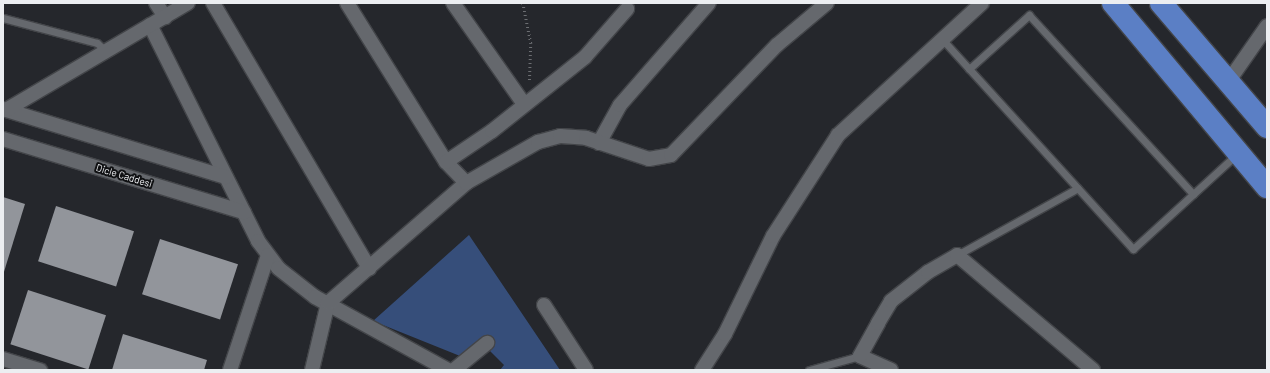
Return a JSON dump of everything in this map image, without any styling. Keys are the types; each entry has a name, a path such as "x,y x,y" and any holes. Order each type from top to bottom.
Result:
{"main road":[{"path":"1113,3 1267,187"},
{"path":"1161,3 1267,127"}],"street":[{"path":"156,3 165,17"},
{"path":"4,110 188,3"},
{"path":"212,3 369,268"},
{"path":"347,3 446,162 466,183"},
{"path":"453,3 527,102"},
{"path":"599,143 620,105 710,3"},
{"path":"312,370 328,303 466,183 549,138 573,136 649,159 664,158 677,152 777,45 827,3"},
{"path":"702,370 725,334 773,236 838,135 982,3"},
{"path":"446,162 492,131 585,57 627,9"},
{"path":"150,25 226,177 268,255 291,280 328,303 448,370"},
{"path":"1228,82 1267,26"},
{"path":"4,110 226,177"},
{"name":"Dicle Caddesi","path":"3,139 244,212"},
{"path":"230,370 268,255"},
{"path":"891,370 860,356 891,301 928,272 957,255 1093,370"},
{"path":"544,305 586,370"},
{"path":"454,370 487,343"},
{"path":"3,359 40,370"}],"lane":[{"path":"969,69 1029,15 1193,194"},
{"path":"3,18 97,43 106,51"},
{"path":"942,39 1133,249 1238,153"},
{"path":"957,255 1078,188"},
{"path":"809,370 860,356"}],"path":[{"path":"523,3 531,43 527,102"}],"shaded area":[{"path":"469,235 560,370 500,370 504,365 482,343 470,360 373,321"}],"building":[{"path":"3,197 25,204 3,275"},
{"path":"56,206 134,231 116,287 38,261"},
{"path":"160,239 238,264 220,320 142,294"},
{"path":"28,290 106,315 88,370 10,344"},
{"path":"123,334 207,360 204,370 112,370"}]}
